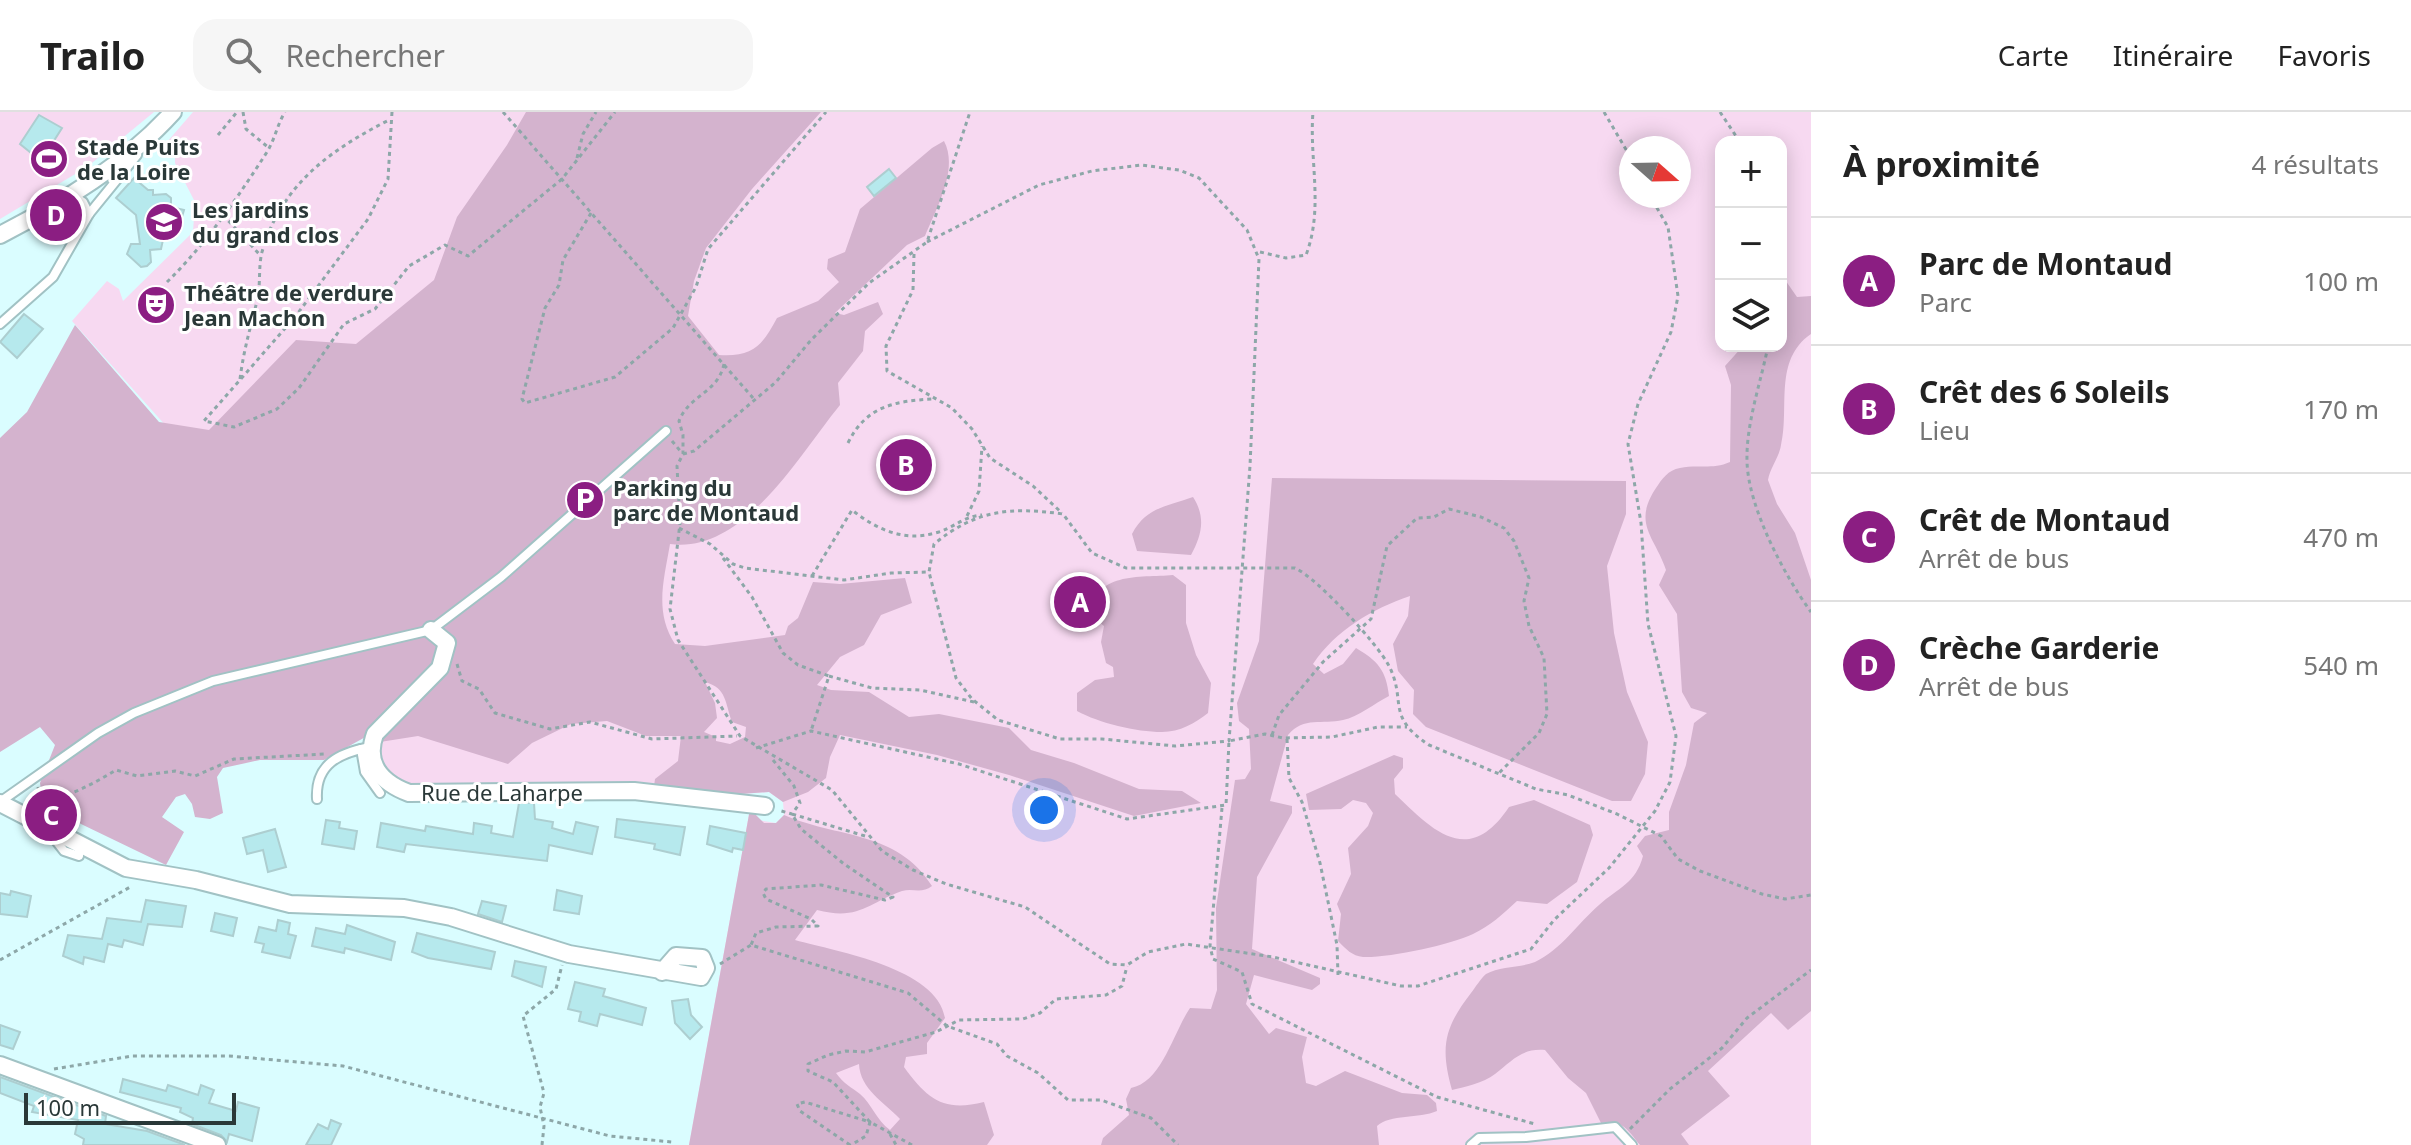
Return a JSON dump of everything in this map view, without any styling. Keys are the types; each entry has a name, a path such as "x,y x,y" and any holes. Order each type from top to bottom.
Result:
{"street":[{"path":"0,235 70,194 130,153 173,112"},
{"path":"366,748 375,734 440,668 447,643 431,630"},
{"name":"Rue de Laharpe","path":"366,748 379,775 390,786 409,793 634,791 765,806"},
{"path":"0,802 126,868 196,880 290,904 344,903 451,917 565,953 662,972 701,977 706,968"},
{"path":"0,1065 217,1145"}],"lane":[{"path":"0,324 53,277 89,214 157,129"},
{"path":"70,194 83,202 89,214"},
{"path":"0,802 134,713 213,681 431,630 501,577 666,431"},
{"path":"317,799 318,776 337,756 366,748 365,772 380,793"},
{"path":"1471,1145 1479,1138 1615,1127 1632,1145"}],"path":[{"path":"218,135 240,112 246,129 269,148"},
{"path":"167,282 188,262 223,215 269,148 285,112"},
{"path":"392,112 388,179 378,203 295,317 204,421 234,427 277,409 299,388 344,324 375,309 409,266 445,245 468,256 562,179 615,112"},
{"path":"503,112 754,399"},
{"path":"576,161 583,134 596,112"},
{"path":"591,213 563,260 559,285 545,308 525,383 522,399 525,403 615,377 673,328 681,316 708,249 826,112"},
{"path":"927,242 970,112"},
{"path":"1258,251 1296,258 1306,255 1316,207 1313,112"},
{"path":"1604,112 1619,138"},
{"path":"1720,112 1736,136"},
{"path":"240,379 245,334 257,300 261,256 282,203 311,169 344,143 390,120"},
{"path":"683,454 694,451 776,382 811,340 869,283 927,242 1039,185 1092,171 1141,165 1168,168 1199,178 1247,230 1258,251 1251,450 1229,741 1229,799 1222,807 1210,946 1213,959 1242,972 1249,999 1256,1006 1437,1097 1561,1133"},
{"path":"724,364 716,385 688,405 679,421 683,454 677,466 679,528 670,598 673,630 740,736 755,749 832,790 868,837 913,870 946,884 1025,907 1100,960 1127,965 1148,952 1169,946 1210,946 1273,957 1338,975 1409,987 1523,954 1538,942 1560,914 1596,882 1642,829 1664,797 1676,752 1673,720 1648,624 1641,523 1628,444 1638,404 1671,332 1678,296 1668,227 1657,208"},
{"path":"223,215 261,256"},
{"path":"914,254 913,290 886,346 885,363 892,376 937,399 965,420 990,458 1033,486 1063,514 1092,553 1115,565 1138,569 1189,566 1242,569 1282,565 1300,570 1361,631 1388,664 1398,711 1407,727 1429,745 1536,789 1592,803 1661,836 1678,859 1700,871 1768,896 1791,899 1811,895"},
{"path":"1767,352 1747,447 1748,475 1776,559 1811,612"},
{"path":"848,443 854,430 878,407 903,401 937,399"},
{"path":"666,431 683,454"},
{"path":"967,516 979,491 982,446"},
{"path":"812,576 852,510 875,529 905,536 936,533 967,516 1036,508 1063,514"},
{"path":"1272,735 1279,715 1323,662 1361,631 1372,616 1384,551 1414,520 1438,516 1449,509 1481,517 1508,532 1529,578 1524,590 1525,609 1541,649 1548,699 1542,729 1498,774"},
{"path":"977,704 952,667 929,572 934,544 984,515"},
{"path":"679,528 696,535 738,567 844,580 891,573 929,572"},
{"path":"721,555 758,606 783,653 798,665 872,688 920,690 977,704 1008,725 1060,739 1102,739 1175,746 1272,735 1287,738 1332,737 1378,727 1407,727"},
{"path":"457,654 457,673 462,681 479,689 495,713 518,721 550,729 590,722 652,739 740,736"},
{"path":"811,731 829,676"},
{"path":"755,749 811,731 959,764 1127,819 1222,807"},
{"path":"1287,738 1289,778 1302,802 1320,863 1337,945 1338,975"},
{"path":"39,775 41,800 86,788 116,770 137,776 175,771 195,776 234,759 269,755 301,758 319,753 337,756"},
{"path":"771,757 797,792 800,806 792,814"},
{"path":"765,806 868,837"},
{"path":"706,968 751,945 756,933 766,928 818,926 814,920 766,899 763,893 766,889 821,885 885,900 893,898 892,893 859,876 812,838 792,814"},
{"path":"0,960 153,874"},
{"path":"751,945 908,993 947,1026 997,1044 1007,1056 1038,1073 1068,1100 1101,1100 1151,1118 1178,1145"},
{"path":"542,1145 544,1126 539,1117 544,1093 523,1016 556,989 565,953"},
{"path":"870,1122 833,1082 808,1071 808,1064 842,1051 865,1052 963,1019 1023,1019 1040,1013 1056,999 1113,993 1125,982 1127,965"},
{"path":"1625,1135 1670,1089 1722,1048 1747,1018 1811,970"},
{"path":"48,1070 146,1056 229,1056 343,1066 610,1136 672,1142"},
{"path":"870,1122 866,1136 850,1145 800,1111 797,1104 805,1102 870,1122 912,1145"},
{"path":"890,1134 896,1145"}],"shaded area":[{"name":"Stade Puits de la Loire","path":"0,112 154,112 87,167 0,219"},
{"path":"193,112 1811,112 1811,1145 689,1145 750,809 758,820 776,823 784,815 783,802 769,792 727,795 419,788 390,779 376,757 364,647 72,321 107,281 119,289 123,301 193,232 195,202 175,163 175,149 167,142"},
{"path":"526,112 821,112 752,189 706,248 694,281 688,316 719,355 731,355 755,348 777,318 818,301 839,282 827,269 828,259 845,252 860,209 944,141 948,152 947,176 925,236 907,245 835,313 844,315 878,302 883,314 865,331 863,351 838,383 840,405 788,474 745,518 722,534 697,543 670,544 662,596 669,632 675,644 705,646 785,635 788,626 798,618 813,582 840,584 905,578 912,603 881,615 864,645 840,657 817,685 831,690 869,692 909,717 939,714 1009,728 1031,750 1139,789 1182,791 1201,803 1134,816 937,755 840,735 830,757 826,778 808,792 783,802 769,792 727,795 654,786 655,779 678,761 681,736 646,736 607,721 571,724 532,743 508,764 418,736 380,742 369,735 324,760 260,760 223,768 217,777 223,813 210,819 195,817 192,804 185,794 176,797 162,817 184,832 166,865 81,824 42,797 40,783 55,745 40,727 0,752 0,438 27,412 75,325 159,422 209,430 296,340 356,344 434,280 457,217","holes":["705,682 724,697 732,722 746,727 745,737 730,744 716,741 716,737 704,732 717,718 715,703"]},
{"path":"1787,283 1797,297 1811,296 1811,334 1799,345 1787,371 1781,445 1768,480 1777,504 1795,533 1811,580 1811,1011 1788,1030 1771,1013 1708,1071 1730,1096 1681,1134 1689,1145 1640,1145 1619,1124 1601,1123 1586,1093 1568,1078 1545,1050 1523,1053 1485,1080 1452,1090 1446,1062 1447,1038 1462,1005 1484,976 1492,971 1535,962 1553,951 1636,873 1643,856 1637,846 1645,836 1669,830 1669,812 1686,765 1694,723 1707,713 1691,708 1682,692 1677,614 1659,585 1666,570 1648,530 1646,511 1656,488 1672,471 1730,462 1731,385 1725,366 1738,352 1787,352"},
{"path":"1272,478 1626,481 1626,514 1607,566 1614,633 1627,692 1648,742 1645,774 1631,801 1612,801 1426,727 1413,714 1414,690 1398,671 1393,644 1408,616 1410,596 1356,622 1333,641 1313,664 1324,674 1343,664 1356,648 1380,667 1389,696 1349,718 1307,723 1288,735 1270,801 1292,806 1292,813 1257,877 1252,949 1320,978 1320,984 1312,990 1254,975 1246,1004 1269,1034 1276,1028 1307,1037 1302,1057 1306,1083 1316,1086 1345,1071 1402,1093 1427,1095 1436,1103 1437,1111 1383,1122 1377,1126 1379,1145 1101,1145 1103,1138 1129,1115 1126,1099 1131,1088 1142,1084 1159,1067 1190,1008 1211,1009 1217,990 1216,908 1235,780 1245,779 1251,769 1249,729 1239,721 1237,703 1259,641"},
{"path":"1193,497 1200,512 1201,526 1191,555 1137,551 1132,534 1144,518 1158,509"},
{"path":"1173,575 1186,585 1186,623 1196,655 1211,683 1208,713 1187,726 1162,732 1118,726 1077,711 1077,693 1095,680 1114,677 1113,667 1106,663 1101,642 1104,626 1093,617 1100,591 1109,584 1133,577"},
{"path":"1394,755 1403,758 1403,768 1394,779 1395,794 1438,831 1452,837 1466,839 1480,836 1509,807 1534,800 1590,825 1593,835 1577,882 1547,904 1517,901 1485,927 1450,942 1374,957 1349,952 1338,941 1341,914 1337,904 1351,874 1348,848 1368,826 1373,813 1366,803 1353,800 1341,809 1309,810 1306,794"},
{"path":"750,809 764,823 776,823 784,815 884,845 918,868 932,886 925,890 902,891 853,912 817,910 795,940 883,965 924,986 938,1001 945,1018 927,1043 927,1054 906,1057 904,1067 921,1088 938,1101 958,1105 984,1102 994,1135 987,1145 689,1145","holes":["859,1064 868,1088 900,1119 890,1130 864,1098 836,1073"]}],"building":[{"path":"39,115 62,128 41,161 20,144"},
{"path":"889,169 896,178 874,196 867,187"},
{"name":"Les jardins du grand clos","path":"134,178 148,190 153,190 153,195 166,194 171,198 171,207 184,210 178,230 173,235 164,235 161,249 150,250 151,262 141,267 127,254 131,244 140,244 136,215 116,198"},
{"path":"24,314 43,329 17,358 0,342"},
{"path":"519,803 534,803 535,819 553,822 552,828 573,834 576,822 598,827 592,854 549,845 547,861 406,844 404,852 377,847 381,823 425,831 426,826 473,834 474,823 492,826 491,833 513,837"},
{"path":"617,819 685,827 680,855 654,849 655,844 615,837"},
{"path":"326,820 340,822 339,828 357,831 354,849 322,844"},
{"path":"710,826 746,833 743,850 733,848 732,852 707,844"},
{"path":"275,829 286,867 268,872 263,850 247,854 243,838"},
{"path":"557,890 582,896 579,914 554,910"},
{"path":"11,891 31,896 27,917 0,914 0,893 10,895"},
{"path":"146,900 186,906 182,927 148,924 143,945 124,940 122,947 108,944 104,962 84,957 83,964 63,956 68,935 102,939 107,918 141,922"},
{"path":"482,901 506,906 502,922 478,914"},
{"path":"215,913 237,918 233,936 211,931"},
{"path":"278,920 290,923 288,934 296,936 290,958 262,952 264,944 255,942 259,927 276,931"},
{"path":"347,925 395,942 391,960 345,948 344,953 312,946 316,928 345,934"},
{"path":"417,933 495,952 491,969 428,958 412,952"},
{"path":"515,961 546,967 542,987 512,976"},
{"path":"575,982 605,989 603,996 646,1008 642,1025 600,1014 597,1026 579,1021 581,1012 568,1009"},
{"path":"688,999 691,1015 702,1027 690,1039 675,1023 672,1001"},
{"path":"0,1025 20,1032 13,1049 0,1045"},
{"path":"0,1077 106,1116 105,1124 147,1131 185,1145 83,1145 84,1139 75,1134 78,1120 32,1112 34,1106 0,1093"},
{"path":"123,1079 166,1091 168,1085 198,1095 201,1085 214,1090 209,1103 236,1111 238,1102 259,1108 252,1141 229,1134 227,1142 221,1135 192,1124 193,1118 180,1112 181,1108 120,1092"},
{"path":"331,1120 341,1124 331,1145 306,1145 318,1124 328,1129"}],"place":[{"name":"Stade Puits de la Loire","path":"49,159"},
{"name":"Crèche Garderie","path":"56,215"},
{"name":"Les jardins du grand clos","path":"164,222"},
{"name":"Théâtre de verdure Jean Machon","path":"156,305"},
{"name":"Crêt des 6 Soleils","path":"906,465"},
{"name":"Parking du parc de Montaud","path":"585,500"},
{"name":"Parc de Montaud","path":"1080,602"},
{"name":"Crêt de Montaud","path":"51,815"}]}
